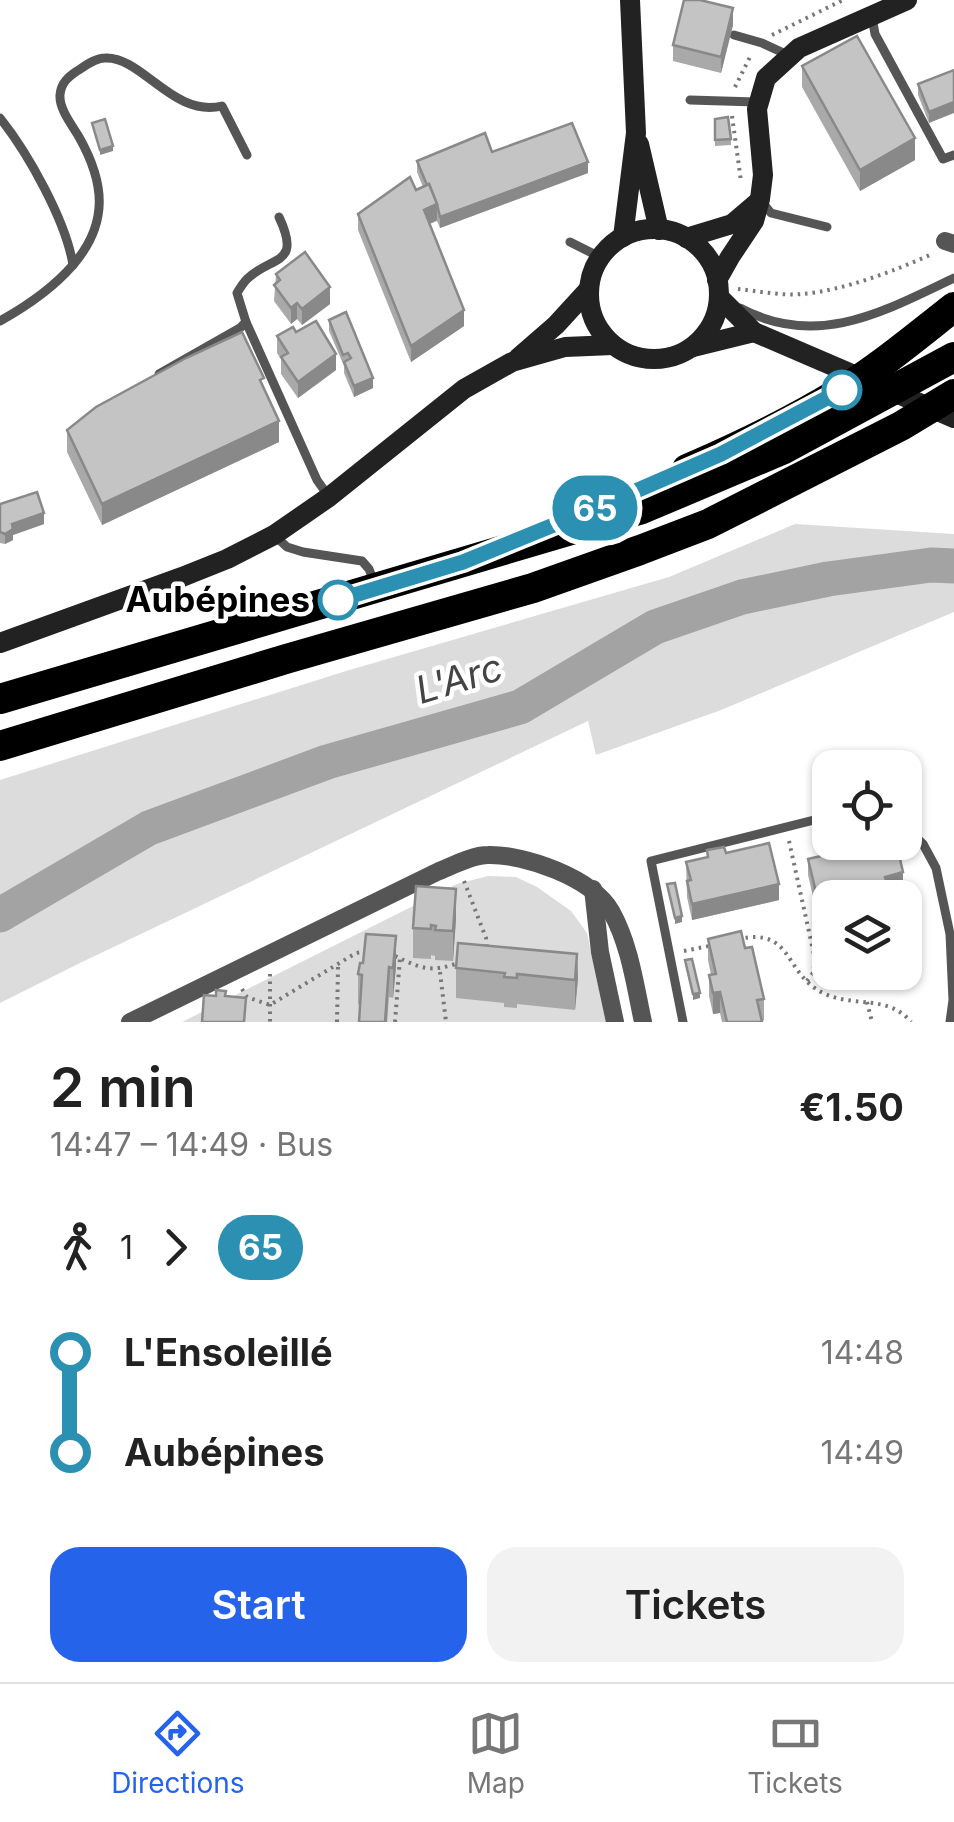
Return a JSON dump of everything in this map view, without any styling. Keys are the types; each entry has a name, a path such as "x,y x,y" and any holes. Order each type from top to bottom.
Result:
{"highway":[{"path":"463,562 721,454 796,417 842,390 954,307"},
{"path":"0,699 642,509 782,450 954,357"},
{"path":"708,524 901,426 954,394"},
{"path":"0,746 286,658 534,588 708,524 954,415"}],"main road":[{"path":"623,237 636,133 630,0"},
{"path":"907,0 799,48 766,78 757,109 764,176 754,221 730,256 718,288 710,326 690,348 676,356 643,359 613,346 591,314 588,289 600,257 623,237 659,230 686,238 706,256 718,288 754,332 954,415"},
{"path":"636,133 659,230"},
{"path":"686,238 732,224 760,199"},
{"path":"0,643 182,578 274,535 464,389 512,362 556,326 588,289"},
{"path":"690,348 754,332"},
{"path":"512,362 566,347 613,346"}],"street":[{"path":"130,1022 485,854 540,864 593,889 610,908 622,935 643,1022"},
{"path":"593,889 600,952 615,1022"}],"lane":[{"path":"872,17 875,34 943,159 954,155"},
{"path":"734,35 790,56"},
{"path":"0,322 59,280 88,248 97,225 100,210 96,179 60,95 65,79 86,64 103,57 123,61 186,102 209,110 222,106 247,155"},
{"path":"690,100 759,102"},
{"path":"0,118 44,190 70,244 73,264"},
{"path":"760,199 770,213 827,228"},
{"path":"279,217 286,233 286,250 278,260 246,279 238,293 246,322 318,480 329,496"},
{"path":"570,242 600,257"},
{"path":"718,288 762,320 819,328 901,304 954,278"},
{"path":"148,381 246,322"},
{"path":"274,535 288,547 303,552 362,561 376,590"},
{"path":"683,1022 651,860 812,820"},
{"path":"922,843 936,868 950,934 950,1022"}],"path":[{"path":"718,288 801,294 906,266 946,245"},
{"path":"785,827 815,960 807,981"},
{"path":"457,864 486,938 487,957"},
{"path":"736,940 764,936 775,942 796,971 822,993 879,1002 903,1013 911,1022"},
{"path":"670,955 720,944"},
{"path":"232,972 247,998 270,1005 356,953 368,950"},
{"path":"270,954 270,1022"},
{"path":"390,954 416,968 440,970 474,960"},
{"path":"395,1022 400,958"},
{"path":"337,1022 338,964"},
{"path":"440,970 446,1022"},
{"path":"867,1002 872,1022"}],"shaded area":[{"path":"795,524 954,534 954,612 721,710 596,755 588,721 0,1003 0,780 346,671 669,577"},
{"path":"488,876 516,877 571,911 587,933 606,1022 182,1022 457,884"}],"building":[{"path":"684,0 733,8 721,57 673,45"},
{"path":"857,36 915,138 860,170 802,66"},
{"path":"954,70 954,102 929,112 918,84"},
{"path":"728,117 731,139 715,140 715,119"},
{"path":"105,119 113,146 100,150 92,123"},
{"path":"572,123 588,162 440,217 417,161 485,133 492,152"},
{"path":"410,177 416,190 429,184 437,204 424,210 464,310 411,346 358,214"},
{"path":"305,252 330,287 302,309 297,303 291,308 274,285 280,280 276,274"},
{"path":"346,312 373,378 354,386 344,362 351,358 348,353 343,355 329,320"},
{"path":"316,321 336,354 298,382 281,357 288,353 277,336 293,327 296,332"},
{"path":"242,332 279,421 102,504 67,430 96,407"},
{"path":"37,492 44,513 12,524 13,529 5,534 0,532 0,504"},
{"path":"769,843 779,884 692,904 686,862 708,857 707,850 724,847 726,853"},
{"path":"808,859 900,860 903,872 885,877 886,880 813,880"},
{"path":"675,883 682,916 675,918 667,884"},
{"path":"416,886 456,889 453,931 435,930 436,926 431,925 431,929 413,928"},
{"path":"741,931 745,948 752,947 764,999 757,1000 762,1022 727,1022 720,992 713,993 709,975 716,974 708,939"},
{"path":"366,934 396,936 393,968 389,967 385,1022 359,1022 362,975 358,974"},
{"path":"458,943 577,954 575,980 517,974 517,978 504,977 505,973 456,968"},
{"path":"692,959 700,993 693,994 685,960"},
{"path":"216,990 226,991 225,996 246,998 244,1022 202,1022 204,995 216,996"}],"waterway":[{"name":"L'Arc","path":"0,915 149,828 327,762 520,707 655,627 742,597 828,579 931,565 954,566"}],"bus line":[{"name":"65","path":"338,600 463,562 615,500 721,454 842,390"}],"place":[{"name":"Aubépines","path":"338,600"}]}
